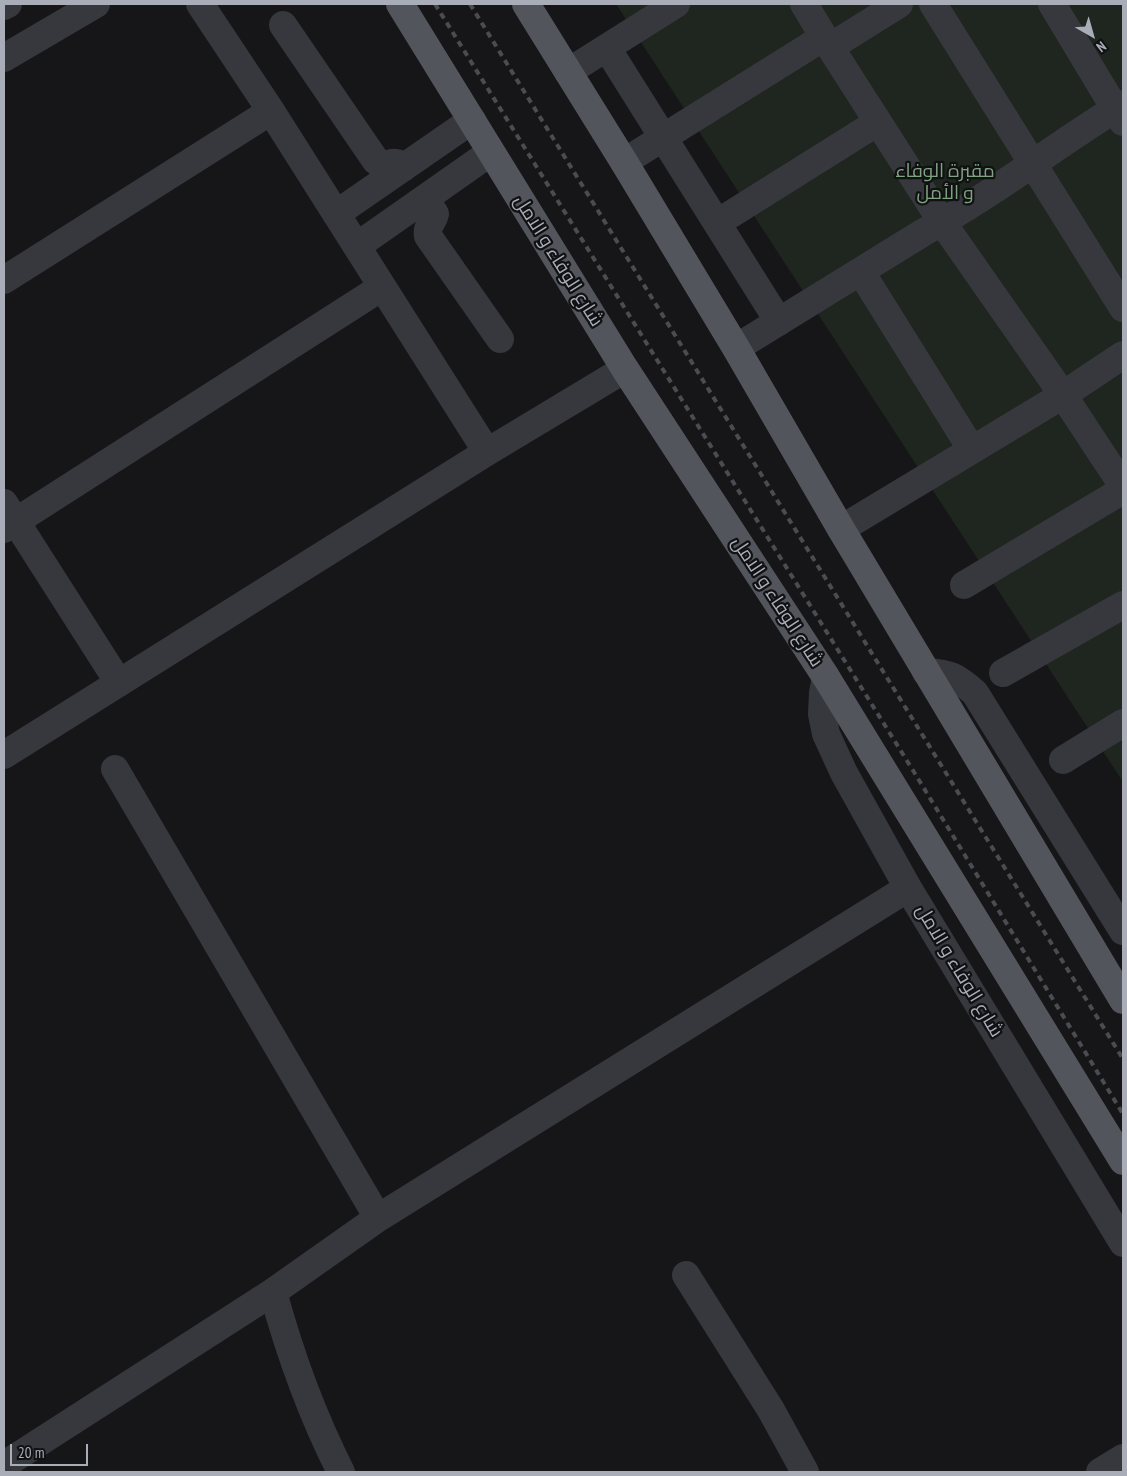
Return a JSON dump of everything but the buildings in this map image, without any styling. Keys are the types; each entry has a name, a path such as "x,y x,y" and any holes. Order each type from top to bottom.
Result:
{"main road":[{"name":"شارع الوفاء و الامل","path":"400,4 624,369 826,677"},
{"path":"526,4 736,348 841,529 1123,1000"},
{"path":"826,677 1123,1161"}],"street":[{"path":"4,6 8,4"},
{"path":"4,58 96,4"},
{"path":"200,4 271,111 487,452"},
{"path":"568,72 676,4"},
{"path":"804,4 942,222 1063,395 1123,486"},
{"path":"624,162 827,42 899,4"},
{"path":"933,4 1123,308"},
{"path":"736,348 1120,112 1052,4"},
{"path":"283,25 376,161 384,165 397,162 397,171 419,202 435,214 434,219 428,226 428,236 500,340"},
{"path":"607,48 779,322"},
{"path":"4,280 271,111"},
{"path":"336,214 472,120"},
{"path":"717,223 878,122"},
{"path":"357,246 491,152"},
{"path":"861,272 972,450"},
{"path":"119,683 8,518 382,287"},
{"path":"841,529 1063,395 1123,355"},
{"path":"4,755 487,452 624,369"},
{"path":"964,585 1123,490"},
{"path":"1003,673 1123,605"},
{"path":"926,672 942,672 961,680 975,693 1123,931"},
{"name":"شارع الوفاء و الامل","path":"826,677 822,714 826,734 844,773 908,888 1123,1243"},
{"path":"1063,760 1123,723"},
{"path":"115,768 378,1218"},
{"path":"4,1465 273,1292 378,1218 908,888"},
{"path":"686,1275 771,1410 805,1472"},
{"path":"273,1292 294,1362 341,1472"},
{"path":"1100,1472 1123,1458"}],"green space":[{"name":"مقبرة الوفاء و الأمل","path":"616,4 1123,4 1123,782"}],"railway":[{"path":"435,4 914,772 1123,1114"},
{"path":"470,4 1123,1059"}]}
